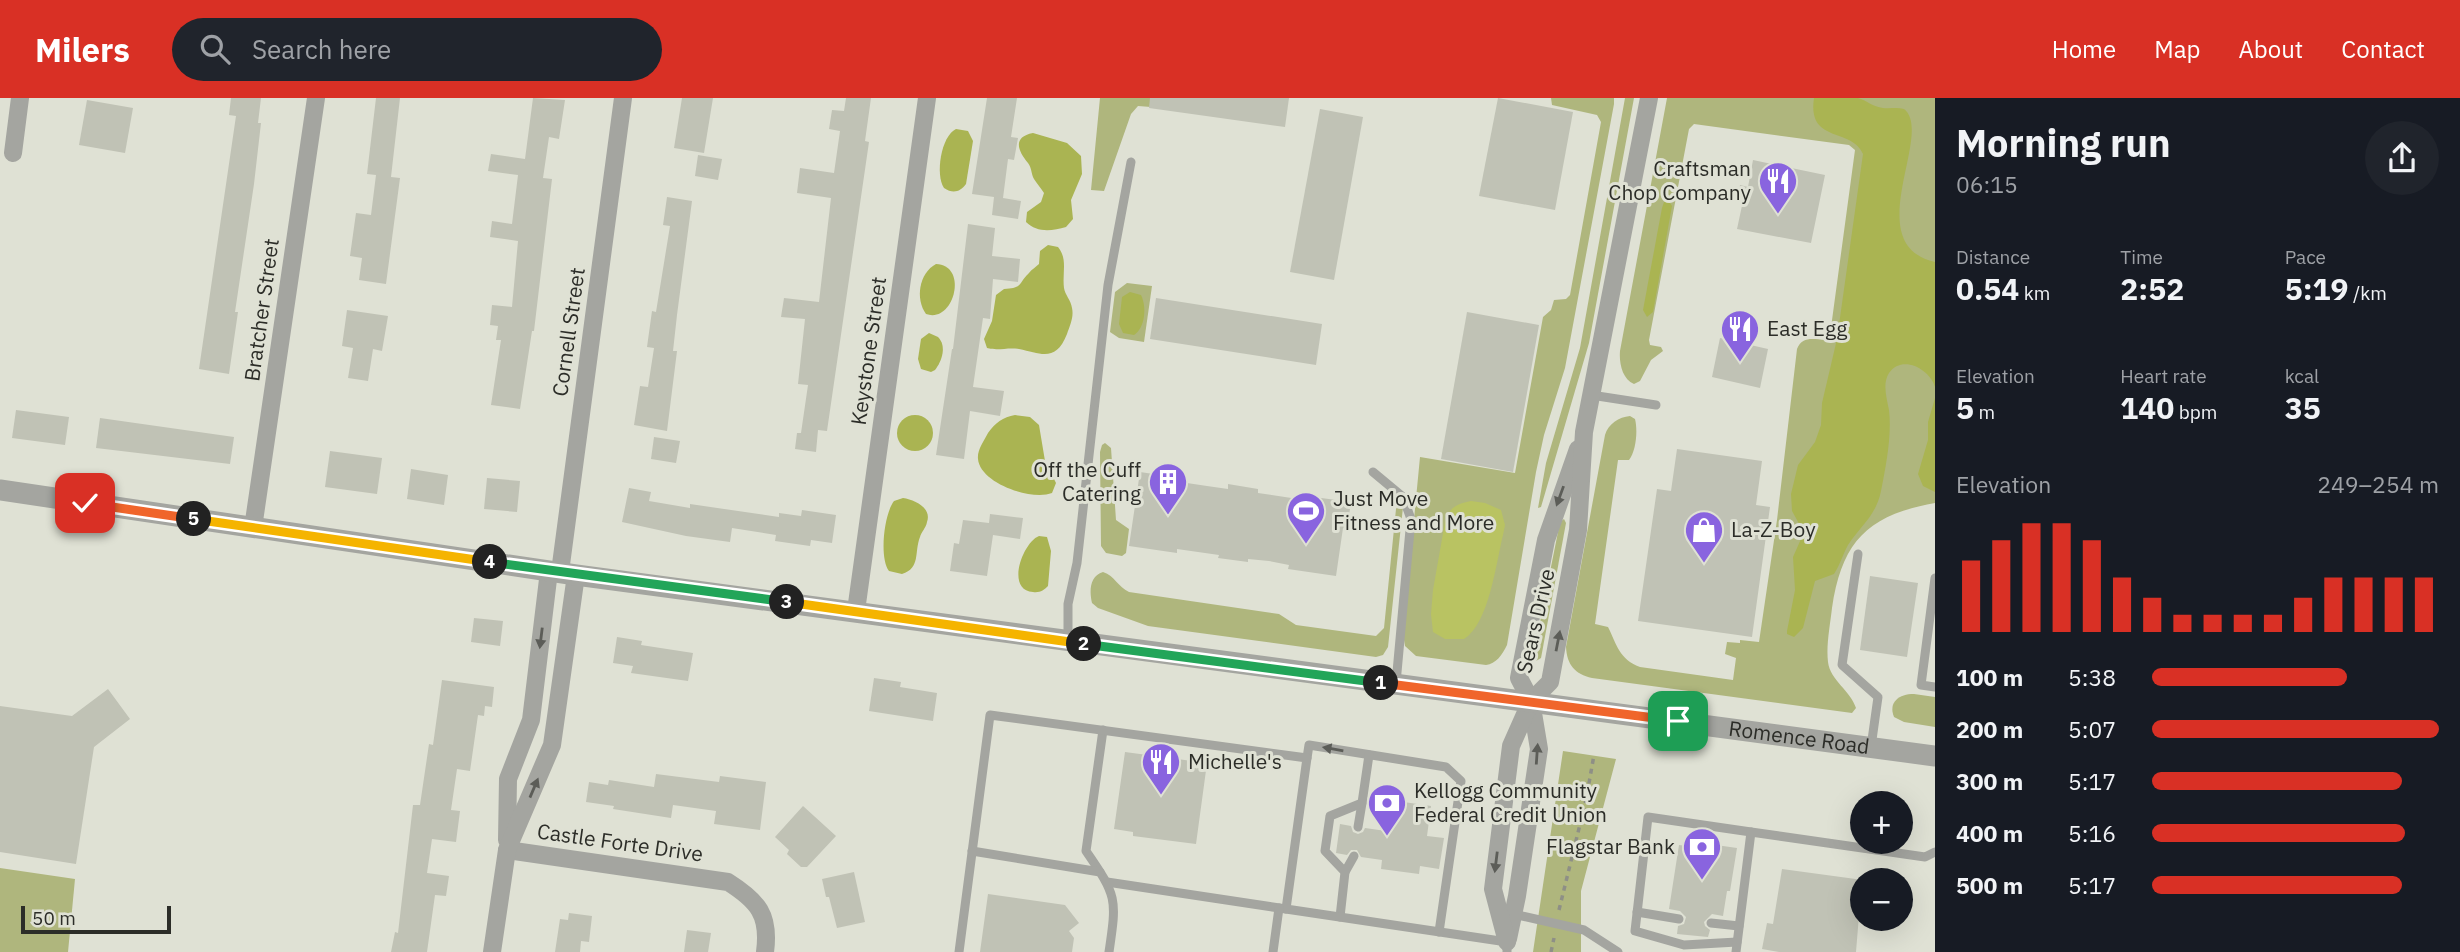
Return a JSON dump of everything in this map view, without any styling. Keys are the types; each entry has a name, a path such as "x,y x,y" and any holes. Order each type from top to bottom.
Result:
{"street":[{"path":"13,153 20,98"},
{"name":"Bratcher Street","path":"253,528 316,98"},
{"name":"Cornell Street","path":"562,572 623,98"},
{"name":"Keystone Street","path":"856,611 927,98"},
{"name":"Sears Drive","path":"1584,432 1552,519 1518,678 1531,701 1550,682 1575,552 1584,432 1649,98"},
{"name":"Romence Road","path":"0,490 562,572 1935,756"},
{"path":"507,850 552,746 562,572"},
{"path":"492,952 507,850 508,779 531,720 562,572"},
{"path":"1507,947 1539,749 1531,701"},
{"path":"1507,947 1493,889 1511,746 1531,701"},
{"name":"Castle Forte Drive","path":"507,850 728,882 744,892 761,909 768,931 765,952"}],"lane":[{"path":"1068,641 1068,604 1077,563 1108,285 1131,162"},
{"path":"1591,395 1656,405"},
{"path":"1373,472 1404,497 1411,519 1396,685"},
{"path":"1858,554 1842,665 1878,697 1871,747"},
{"path":"1935,578 1921,685 1935,687"},
{"path":"959,952 990,715 1307,758"},
{"path":"1103,730 1086,851 1111,890 1115,911 1110,952"},
{"path":"1273,952 1309,745 1446,767 1461,781 1440,932"},
{"path":"1358,827 1369,755"},
{"path":"1345,872 1325,851 1330,816 1362,803"},
{"path":"1751,832 1737,947 1684,944 1634,931 1648,817 1925,857 1935,852"},
{"path":"972,851 1100,872"},
{"path":"1340,917 1345,872 1353,856"},
{"path":"1107,882 1440,932 1507,947"},
{"path":"1637,912 1679,919"},
{"path":"1513,914 1584,930 1618,952"},
{"path":"1711,923 1739,926"}],"path":[{"path":"1552,952 1594,755"}],"shaded area":[{"path":"1100,98 1160,98 1151,107 1138,106 1131,114 1104,191 1091,190"},
{"path":"1551,98 1614,98 1614,104 1565,368 1544,435 1536,472 1507,645 1493,663 1486,665 1416,656 1405,646 1403,634 1420,457 1515,473 1543,317 1551,310 1554,300 1566,299 1570,295 1601,122 1597,115 1552,105"},
{"path":"1625,98 1634,98 1589,343 1541,507 1538,508 1546,463 1580,348"},
{"path":"1667,98 1935,98 1935,503 1892,515 1876,524 1851,548 1843,565 1832,608 1828,662 1856,708 1852,713 1592,678 1577,671 1568,659 1566,647 1605,435 1614,422 1630,416 1635,419 1636,441 1629,460 1618,460 1595,624 1608,627 1623,656 1640,667 1733,680 1736,658 1725,654 1727,642 1759,642 1777,520 1797,349 1805,340 1825,340 1830,335 1855,150 1849,145 1694,124 1689,129 1649,340 1650,345 1661,347 1663,351 1651,360 1640,381 1634,384 1624,375 1620,351"},
{"path":"1814,98 1858,98 1879,107 1904,109 1911,122 1911,141 1900,212 1902,234 1913,251 1935,262 1935,387 1928,375 1915,366 1901,365 1889,373 1885,387 1890,420 1889,440 1879,500 1872,514 1848,545 1834,574 1815,581 1803,628 1794,637 1787,634 1787,631 1795,590 1793,557 1801,539 1802,529 1792,511 1791,494 1798,465 1815,442 1821,425 1822,403 1837,339 1863,154 1850,140 1824,129 1817,122"},
{"path":"956,129 968,131 973,141 966,184 953,191 944,188 941,182 940,165 943,147"},
{"path":"1033,133 1067,143 1081,156 1082,174 1071,200 1073,219 1066,227 1045,230 1030,226 1026,222 1027,212 1041,202 1044,193 1034,179 1019,145 1022,138"},
{"path":"1668,200 1672,206 1653,312 1647,317 1643,310 1662,208"},
{"path":"1048,245 1058,247 1063,256 1064,288 1072,308 1071,321 1063,343 1048,354 987,348 984,339 992,321 996,295 1004,289 1019,285 1039,264 1040,251"},
{"path":"936,264 946,267 955,283 950,303 944,311 936,315 926,314 920,287 930,268"},
{"path":"1127,283 1152,286 1144,342 1119,338 1110,332 1115,292"},
{"path":"1130,292 1141,295 1144,305 1143,322 1134,335 1123,333 1119,324 1122,297"},
{"path":"929,333 938,337 943,349 940,362 931,372 921,369 918,359 921,339"},
{"path":"1935,398 1935,492 1923,486 1918,474 1928,440 1928,422"},
{"path":"915,415 927,421 933,433 927,445 915,451 903,445 897,433 903,421"},
{"path":"1015,415 1030,417 1039,425 1045,461 1056,483 1052,493 1032,494 1008,488 987,476 981,468 979,452 988,433 1000,421"},
{"path":"1105,443 1111,448 1116,520 1129,529 1126,553 1122,556 1106,553 1101,546 1100,452"},
{"path":"903,498 921,505 928,517 918,543 914,564 902,574 889,571 884,547 885,525 891,507 894,501"},
{"path":"1471,501 1485,503 1501,510 1505,525 1490,592 1480,620 1464,639 1445,639 1433,632 1431,614 1445,522 1454,507"},
{"path":"1399,504 1403,507 1388,647 1383,655 1376,657 1148,626 1098,608 1092,603 1092,584 1095,577 1103,572 1129,592 1279,614 1296,625 1376,636 1384,628 1396,509"},
{"path":"1564,519 1566,523 1541,658 1536,661 1533,657 1560,522"},
{"path":"1039,536 1047,537 1051,551 1048,586 1042,591 1033,592 1025,589 1018,575 1027,547"},
{"path":"1904,695 1935,697 1935,727 1904,722 1894,717 1892,707 1896,700"},
{"path":"1563,751 1616,759 1581,891 1581,952 1533,952"},
{"path":"0,868 75,879 68,952 0,952"}],"building":[{"path":"231,98 261,98 258,123 261,123 229,374 199,369 236,116 229,115"},
{"path":"376,98 400,98 391,177 400,178 386,284 359,280 362,258 350,256 356,213 371,215 376,175 367,174"},
{"path":"533,98 565,100 559,139 549,137 543,178 552,179 534,331 520,409 491,405 501,340 496,340 498,326 490,325 492,305 512,307 518,241 490,237 492,221 512,224 518,175 488,171 491,154 525,159"},
{"path":"682,98 713,98 704,153 674,148"},
{"path":"846,98 871,98 865,141 869,142 827,431 818,430 816,452 795,449 797,433 801,433 808,385 798,384 805,319 781,317 784,298 819,302 831,198 797,193 800,168 834,173 840,131 829,129 832,110 844,111"},
{"path":"987,98 1017,98 1011,137 1018,138 1014,160 1008,159 1003,198 1021,201 1018,219 992,215 994,197 972,194"},
{"path":"1150,98 1289,98 1285,127 1149,108"},
{"path":"1498,98 1573,112 1555,210 1479,196"},
{"path":"87,100 133,108 125,153 79,145"},
{"path":"1320,109 1363,117 1334,280 1290,272"},
{"path":"698,155 722,159 718,180 695,176"},
{"name":"Craftsman Chop Company","path":"1753,160 1825,175 1811,243 1737,229 1743,201 1737,200 1740,185 1748,187"},
{"path":"667,197 692,201 673,351 677,351 667,431 634,425 640,386 648,387 654,348 647,347 652,311 656,312 670,226 663,225"},
{"path":"968,224 995,228 992,256 1020,259 1018,282 993,279 990,319 983,318 973,387 1004,391 1000,416 970,411 964,459 936,455 953,349"},
{"path":"1156,298 1322,324 1316,365 1150,339"},
{"path":"347,310 388,316 382,351 373,349 368,381 348,378 353,348 342,346"},
{"path":"1467,312 1539,325 1513,472 1441,459"},
{"name":"East Egg","path":"1720,338 1768,349 1760,388 1712,377"},
{"path":"16,410 69,417 65,445 12,438"},
{"path":"100,418 234,437 230,464 96,448"},
{"path":"654,437 680,441 676,463 651,459"},
{"name":"La-Z-Boy","path":"1677,449 1762,461 1756,505 1770,507 1752,637 1638,621 1657,489 1671,491"},
{"path":"330,451 382,458 377,494 325,487"},
{"path":"411,469 448,475 444,505 407,499"},
{"path":"1140,472 1187,479 1187,483 1207,486 1228,489 1228,484 1258,489 1258,493 1298,499 1299,495 1351,502 1347,529 1343,528 1336,576 1288,569 1289,565 1269,561 1248,559 1248,562 1177,549 1177,553 1129,546"},
{"path":"487,478 520,481 517,512 484,509"},
{"path":"629,488 651,492 649,501 690,508 690,504 779,517 779,513 801,516 802,510 836,515 832,543 811,540 810,546 775,541 776,535 732,528 730,542 686,536 622,522"},
{"path":"990,514 1023,518 1020,539 993,535 987,576 950,571 954,543 959,544 963,520 989,523"},
{"path":"1870,576 1918,583 1907,657 1860,650"},
{"path":"474,618 503,621 500,646 471,642"},
{"path":"617,637 642,641 641,645 693,653 688,681 631,673 633,666 613,663"},
{"path":"874,678 901,682 900,687 937,693 933,721 869,711"},
{"path":"442,680 494,687 492,707 485,706 484,716 478,715 470,771 457,769 451,810 460,811 456,842 432,839 427,873 449,876 446,896 435,895 427,952 391,952 395,932 398,933 413,805 420,805 429,744 433,745"},
{"path":"108,689 130,719 94,747 76,864 0,852 0,706 72,716"},
{"name":"Michelle's","path":"1125,752 1207,763 1196,844 1133,836 1133,832 1114,829"},
{"path":"656,774 719,782 720,776 766,782 760,830 714,824 716,811 673,805 671,818 586,802 589,782 608,785 609,780 654,787"},
{"name":"Kellogg Community Federal Credit Union","path":"1390,800 1431,806 1427,836 1444,838 1439,869 1420,866 1419,874 1381,869 1382,860 1361,857 1357,850 1351,850 1347,855 1336,853 1340,824 1351,826 1353,832 1358,834 1365,828 1386,831"},
{"path":"803,806 836,836 807,867 801,867 787,854 789,850 775,837"},
{"path":"1688,841 1737,848 1723,916 1712,914 1704,922 1710,930 1708,937 1677,934 1678,926 1684,924 1686,917 1680,911 1669,909 1679,845 1687,846"},
{"path":"1782,869 1850,878 1850,931 1858,931 1856,952 1779,952 1762,949 1767,923 1773,924"},
{"path":"854,872 865,922 837,928 822,879"},
{"path":"988,894 1065,905 1079,923 1069,931 1074,938 1072,952 980,952"},
{"path":"569,913 592,916 589,942 581,941 580,952 555,952 560,919 568,920"},
{"path":"687,930 711,933 708,952 684,952"}],"place":[{"name":"Craftsman Chop Company","path":"1778,215"},
{"name":"East Egg","path":"1740,363"},
{"name":"Off the Cuff Catering","path":"1168,516"},
{"name":"Just Move Fitness and More","path":"1306,545"},
{"name":"La-Z-Boy","path":"1704,564"},
{"name":"Michelle's","path":"1161,796"},
{"name":"Kellogg Community Federal Credit Union","path":"1387,837"},
{"name":"Flagstar Bank","path":"1702,881"}],"route":[{"path":"85,503 576,575 1678,721"}]}
